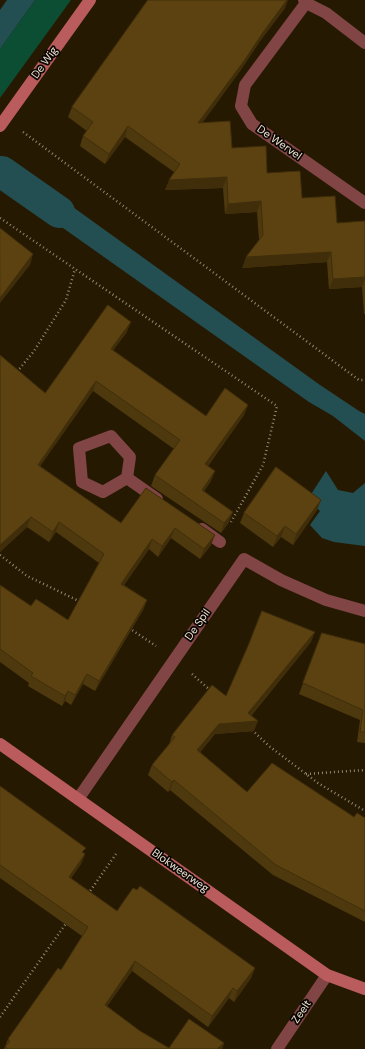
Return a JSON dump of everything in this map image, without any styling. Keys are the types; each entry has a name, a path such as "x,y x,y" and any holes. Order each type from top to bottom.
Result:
{"street":[{"name":"De Wig","path":"3,122 90,0"},
{"name":"De Wervel","path":"365,43 326,14 305,2 245,85 241,106 252,124 365,203"},
{"path":"110,436 130,457 127,478 103,492 82,482 79,448 110,436"},
{"path":"127,478 164,504"},
{"path":"195,525 220,542"},
{"name":"De Spil","path":"78,799 244,559 281,580 326,600 365,611"},
{"name":"Blokweerweg","path":"0,744 327,975 365,988"},
{"name":"Zeelt","path":"277,1049 327,975"}],"path":[{"path":"3,122 359,380 365,380"},
{"path":"0,218 277,406 264,465 220,542"},
{"path":"15,374 34,351 66,300 75,269"},
{"path":"306,774 365,770"},
{"path":"88,894 129,836"},
{"path":"0,1017 69,920"}],"green space":[{"path":"35,0 71,0 0,98 0,49"}],"water":[{"path":"7,0 35,0 0,49 0,10"},
{"path":"34,179 320,385 365,414 365,441 333,416 309,402 22,199 20,195 23,188 29,181"},
{"path":"326,471 338,490 353,493 365,483 365,546 334,542 322,538 310,525 320,511 308,499"}],"building":[{"path":"148,0 287,0 198,123 230,121 232,148 266,146 267,173 300,171 302,198 335,196 337,223 365,221 365,277 333,279 331,252 246,257 263,235 261,201 228,204 227,177 169,180 180,164 128,126 109,154 83,136 93,122 72,107"},
{"path":"0,228 33,254 0,298"},
{"path":"108,305 131,322 111,349 206,416 225,388 248,405 205,464 215,471 202,490 233,512 224,523 155,475 180,440 96,381 38,465 121,523 146,488 215,535 204,549 175,528 162,546 152,539 121,584 147,600 99,681 87,674 75,695 68,691 65,696 31,676 33,673 0,649 0,585 31,606 36,599 68,620 104,554 59,522 53,532 31,517 0,545 0,355 45,393"},
{"path":"276,467 321,500 296,534 285,526 277,536 244,513"},
{"path":"262,611 315,632 248,713 258,721 219,724 197,750 247,792 272,763 354,817 357,813 365,818 365,911 276,865 174,780 172,782 152,765 175,737 172,735 212,685 226,696"},
{"path":"322,633 365,644 365,732 360,732 363,710 303,683"},
{"path":"0,786 86,848 82,852 85,854 69,877 117,911 133,888 137,890 140,886 255,968 237,991 233,988 212,1016 135,961 105,1005 140,1031 169,1048 189,1019 224,1043 217,1049 7,1049 5,1047 10,1041 8,1039 58,968 61,970 88,927 0,865"}],"waterway":[{"path":"2,172 59,212"}]}
